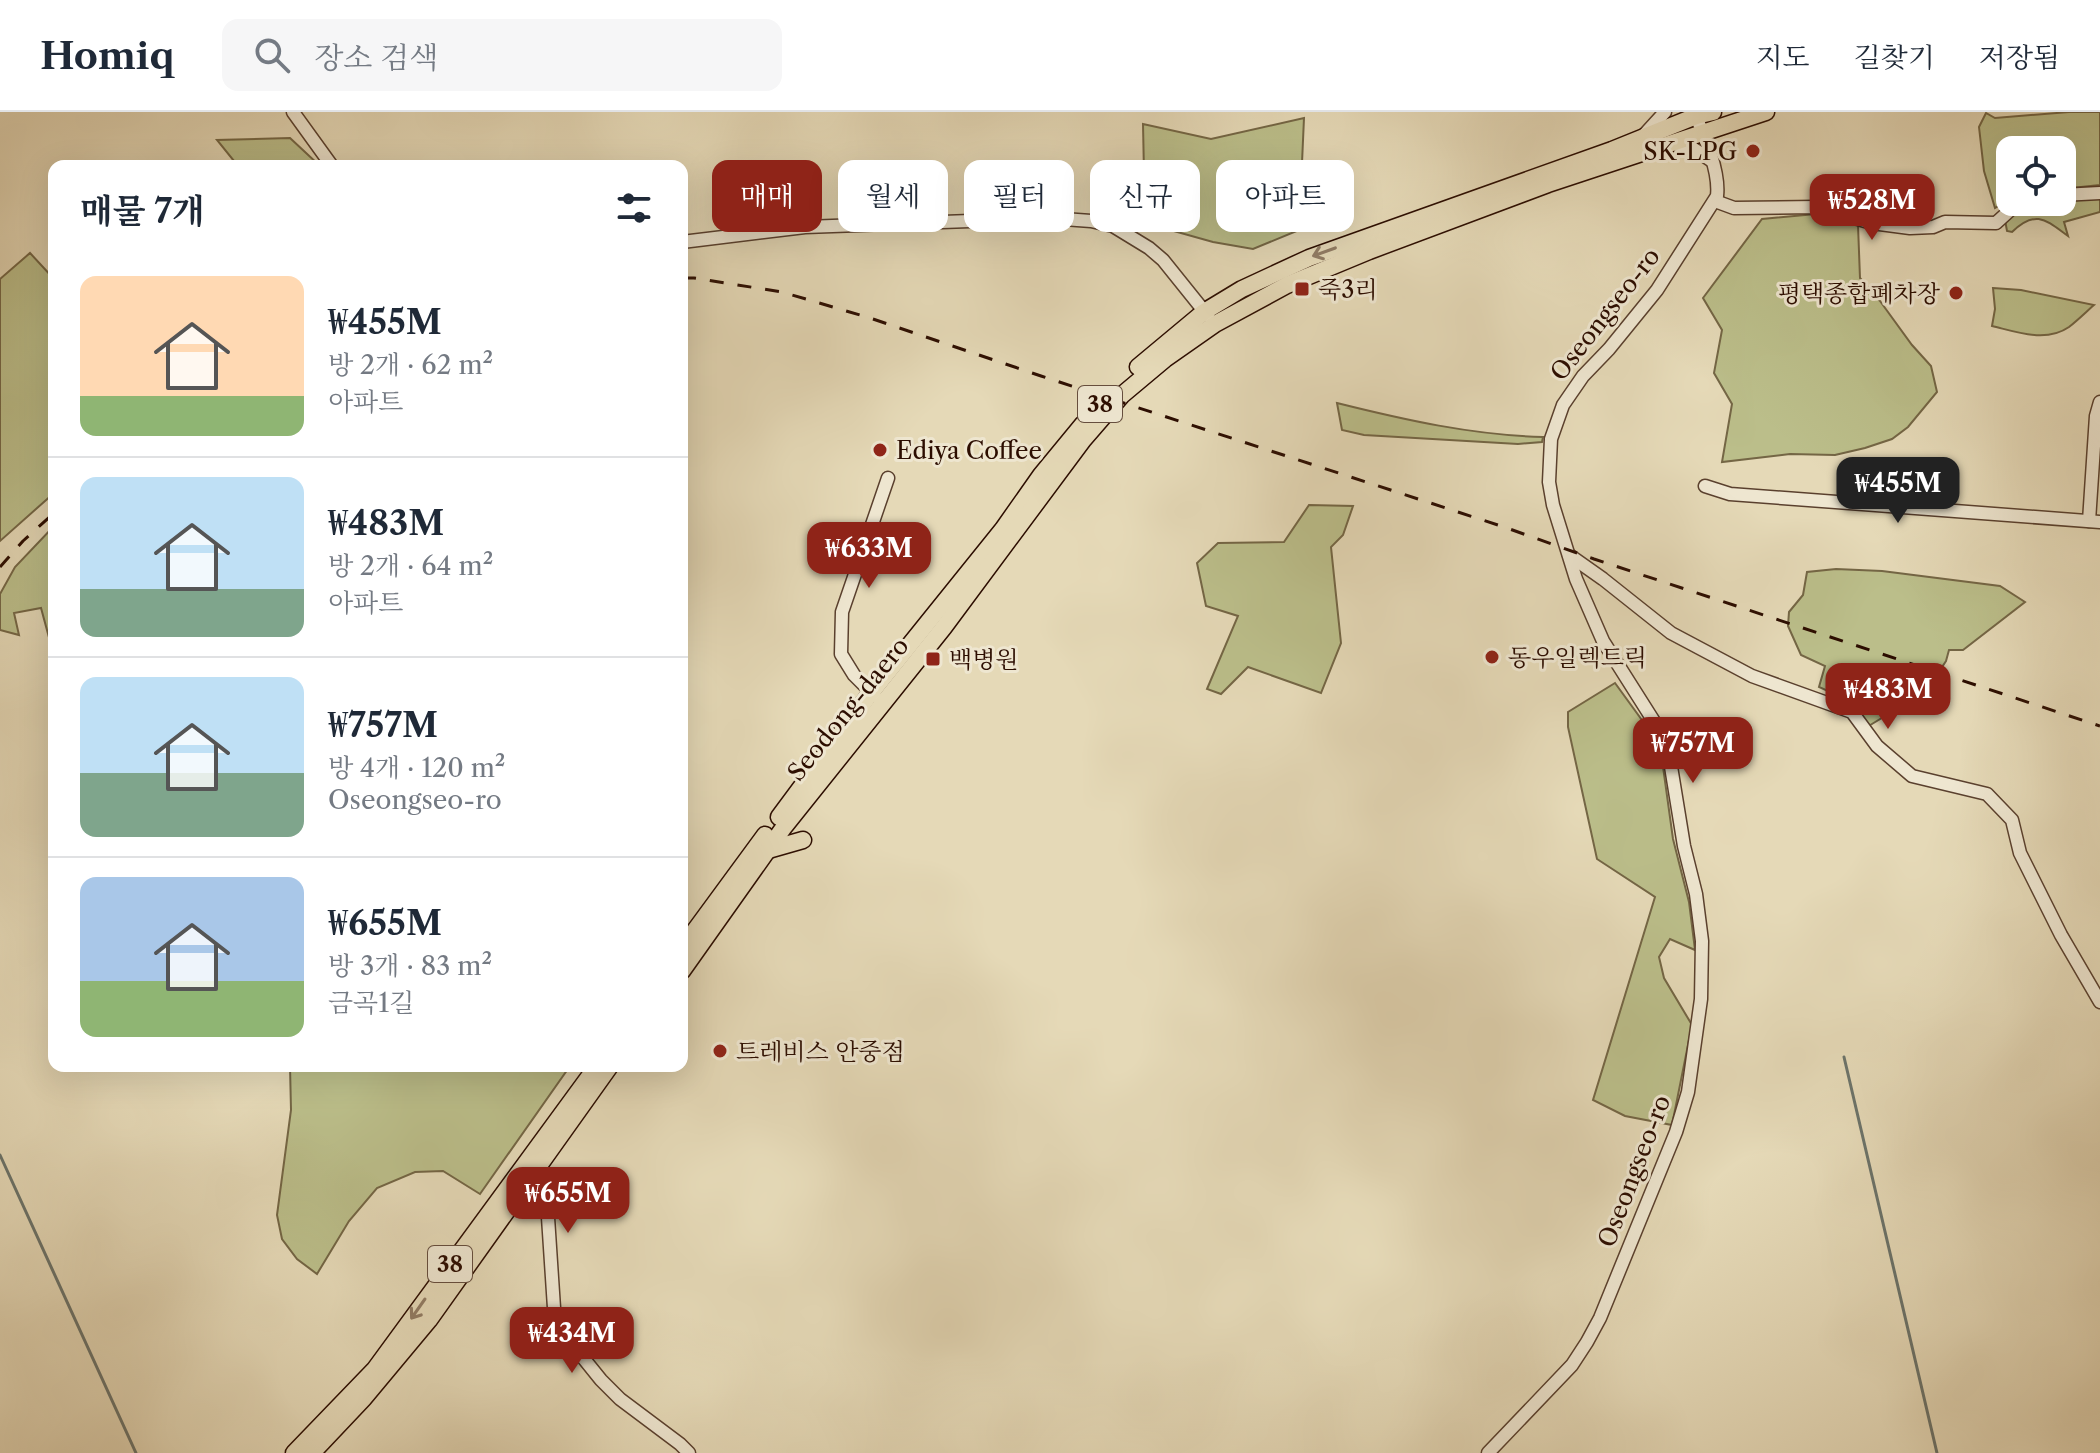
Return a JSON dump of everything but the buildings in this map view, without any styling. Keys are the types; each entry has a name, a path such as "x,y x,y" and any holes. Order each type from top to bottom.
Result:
{"main road":[{"name":"Seodong-daero","path":"688,940 878,697 1041,475 1090,415 1127,377 1210,318 1242,289 1309,258 1698,120 1713,112"},
{"name":"Seodong-daero","path":"1210,318 1369,251 1548,184 1670,143 1698,120 1766,112"},
{"name":"Seodong-daero","path":"688,963 784,827 847,750 878,697"},
{"path":"768,850 803,840"},
{"name":"38","path":"312,1453 364,1398 429,1320 593,1072"},
{"name":"38","path":"294,1453 375,1369 451,1263 605,1072"}],"street":[{"path":"293,112 328,160"},
{"path":"1642,138 1665,112"},
{"path":"1698,120 1718,188 1715,201 1734,208 1816,207 1872,223 1910,228 1933,227 1945,222 1996,223 2004,216"},
{"path":"1670,143 1694,149 1712,161"},
{"path":"2076,194 2100,193"},
{"name":"Oseongseo-ro","path":"1488,1453 1572,1365 1587,1342 1600,1318 1676,1132 1688,1092 1701,999 1702,941 1667,742 1603,641 1576,579 1549,482 1551,439 1563,405 1583,376 1617,341 1657,290 1715,201"},
{"path":"688,241 805,227 1050,218 1091,221 1113,226 1149,248 1163,260 1210,318"},
{"path":"1705,486 1730,494 2095,521 2096,416 2100,402"},
{"path":"878,697 854,675 841,654 842,612 888,478"},
{"path":"1569,555 1671,633 1752,676 1852,712 1877,746 1912,776 1987,794 2012,820 2020,853 2061,935 2100,1002"},
{"path":"527,1172 540,1179 546,1187 555,1323 610,1390 689,1453"}],"green space":[{"path":"2100,112 2100,185 2076,188 2076,136 1996,136 1995,208 1984,171 1979,127 1986,113 1995,118"},
{"path":"1304,118 1302,160 1216,160 1216,232 1294,232 1253,249 1177,232 1200,232 1200,160 1144,160 1143,124 1211,139"},
{"path":"290,138 314,160 233,160 217,140"},
{"path":"2100,195 2100,212 2064,222 2068,236 2041,219 2028,221 2012,232 2007,231 2005,220 2010,216 2076,216 2076,197"},
{"path":"1816,214 1858,225 1860,278 1931,366 1937,392 1908,427 1892,439 1865,448 1835,455 1790,454 1722,462 1732,404 1714,373 1722,330 1703,298 1762,219"},
{"path":"30,253 48,272 48,498 0,541 0,279"},
{"path":"1993,288 2021,290 2094,305 2060,332 2041,335 2021,333 1992,326 1995,309"},
{"path":"1337,403 1439,426 1543,437 1542,442 1518,444 1364,435 1342,430"},
{"path":"1309,505 1353,506 1343,535 1331,547 1341,643 1321,693 1248,667 1221,694 1207,689 1238,616 1206,606 1197,563 1218,543 1284,542"},
{"path":"48,532 48,634 41,608 14,613 19,635 0,630 0,594 15,567"},
{"path":"1836,569 1882,571 2000,586 2025,602 1963,650 1949,650 1946,661 1930,685 1898,697 1885,716 1867,727 1850,701 1819,687 1825,666 1801,655 1788,626 1789,612 1803,595 1807,572"},
{"path":"1615,683 1660,745 1673,839 1689,902 1695,950 1670,939 1659,957 1664,978 1692,1025 1672,1125 1625,1116 1593,1100 1655,897 1597,859 1568,727 1568,712"},
{"path":"290,1072 566,1072 480,1194 443,1171 415,1172 377,1188 349,1221 317,1274 297,1259 282,1239 277,1215 291,1110"}],"waterway":[{"path":"1844,1057 1937,1453"},
{"path":"0,1155 136,1453"}],"railway":[{"path":"688,278 782,292 870,318 2100,726"},
{"path":"0,567 48,518"}],"place":[{"name":"SK-LPG","path":"1753,151"},
{"name":"죽3리","path":"1302,289"},
{"name":"평택종합폐차장","path":"1956,293"},
{"name":"Ediya Coffee","path":"880,450"},
{"name":"동우일렉트릭","path":"1492,657"},
{"name":"백병원","path":"933,659"},
{"name":"트레비스 안중점","path":"720,1051"}]}
